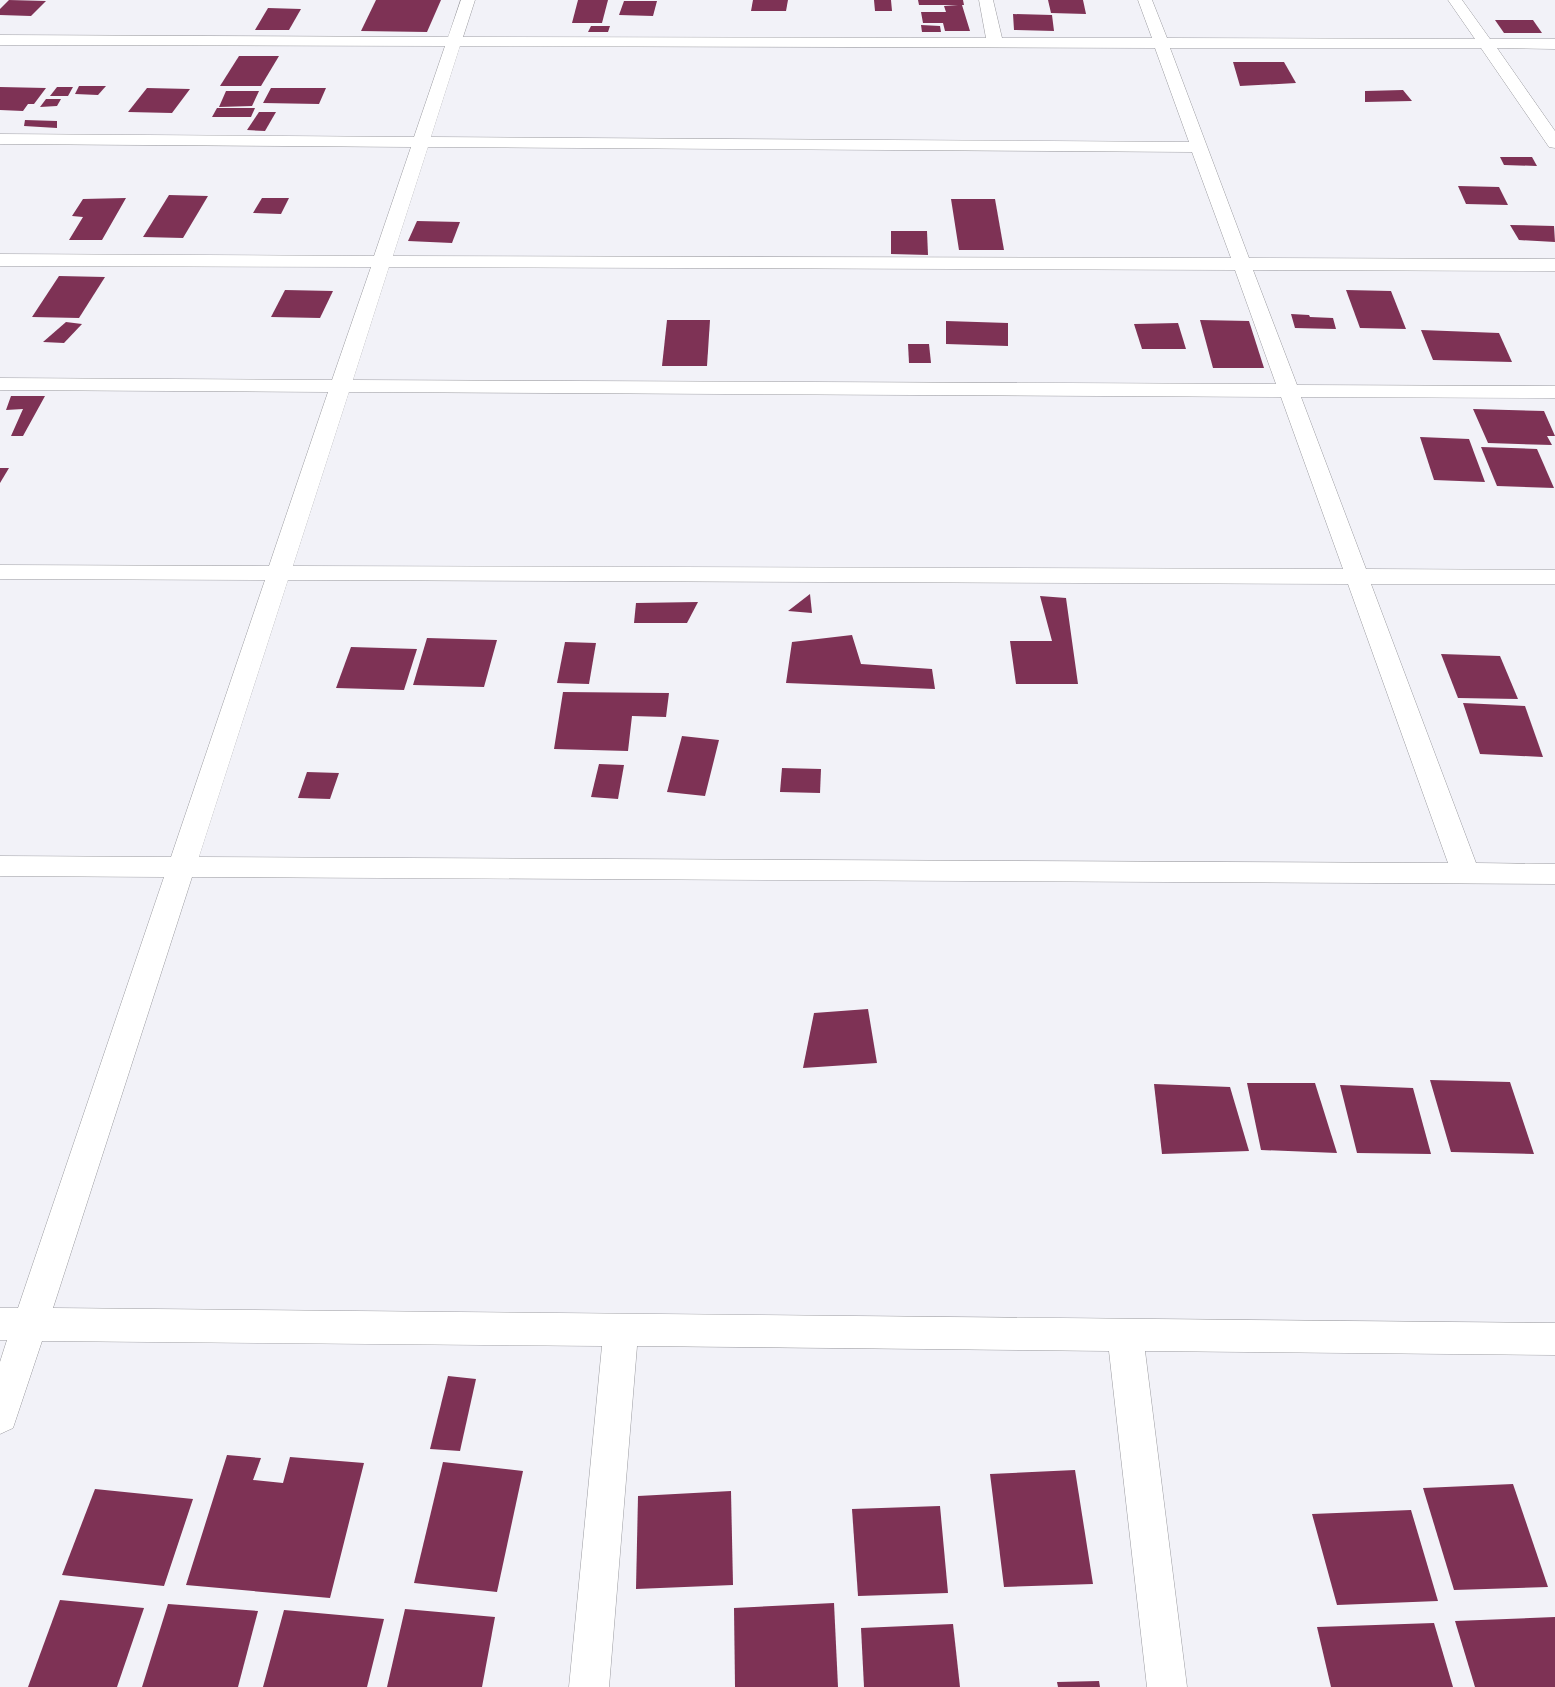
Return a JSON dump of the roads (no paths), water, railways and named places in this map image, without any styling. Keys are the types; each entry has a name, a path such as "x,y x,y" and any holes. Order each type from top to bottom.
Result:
{"street":[{"path":"0,1416 15,1324 181,867 468,0"},
{"path":"986,0 995,43"},
{"path":"1145,0 1466,874"},
{"path":"1455,0 1555,143"},
{"path":"0,40 1555,44"},
{"path":"0,139 1199,146"},
{"path":"0,260 1555,265"},
{"path":"0,384 1555,392"},
{"path":"0,572 1555,577"},
{"path":"0,866 1555,874"},
{"path":"15,1324 1555,1339"},
{"path":"589,1687 621,1329"},
{"path":"1125,1335 1167,1687"}]}
